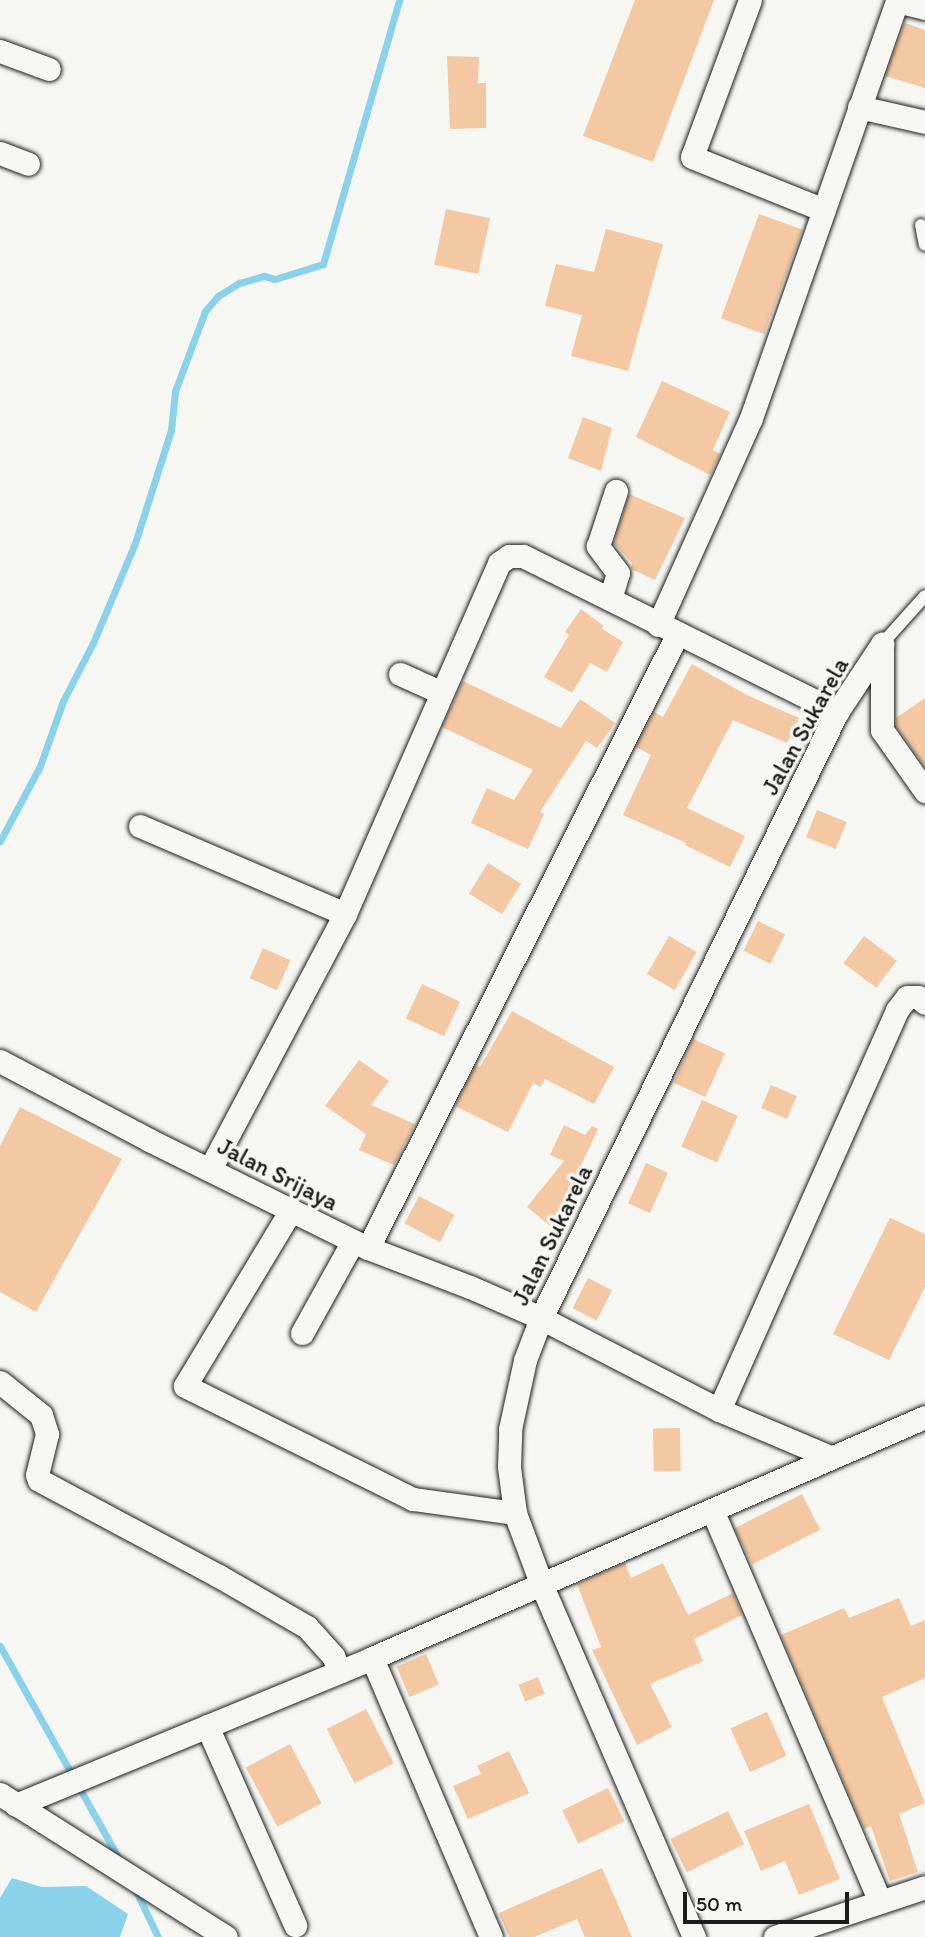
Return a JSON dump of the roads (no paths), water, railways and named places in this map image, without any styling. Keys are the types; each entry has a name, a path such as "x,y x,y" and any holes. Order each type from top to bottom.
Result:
{"street":[{"path":"750,0 692,157 824,210"},
{"path":"303,1333 360,1245 668,630 751,418 897,0 925,8"},
{"path":"0,51 49,69"},
{"path":"859,107 925,122"},
{"path":"0,153 28,164"},
{"path":"610,600 618,573 598,546 616,491"},
{"path":"210,1169 345,914 440,692 499,563 509,556 523,556 837,712"},
{"path":"882,644 882,730 925,792"},
{"name":"Jalan Sukarela","path":"694,1937 541,1583 515,1513 509,1467 510,1429 525,1360 541,1318 837,712 882,644"},
{"path":"400,674 440,692"},
{"path":"140,827 345,914"},
{"path":"719,1410 897,1010 907,998 918,997 925,1003"},
{"name":"Jalan Srijaya","path":"0,1061 360,1245 470,1287 541,1318 719,1410 830,1457"},
{"path":"291,1210 185,1386 413,1499 515,1513"},
{"path":"0,1382 41,1415 47,1434 37,1475 39,1480 218,1574 298,1621 323,1642 340,1672"},
{"path":"8,1799 56,1788 340,1672 925,1418"},
{"path":"713,1511 880,1901"},
{"path":"372,1658 491,1937"},
{"path":"207,1726 295,1925"},
{"path":"8,1799 226,1937"},
{"path":"775,1937 925,1887"}],"lane":[{"path":"921,225 925,245"},
{"name":"Jalan Sukarela","path":"882,644 925,596"}],"water":[{"path":"12,1878 42,1887 86,1886 128,1914 120,1937 0,1937 0,1898"}],"waterway":[{"path":"0,841 40,766 63,701 93,643 135,543 171,430 175,391 205,311 218,296 239,283 264,276 275,279 323,264 399,0"},
{"path":"0,1646 120,1861"},
{"path":"134,1887 158,1937"}]}
